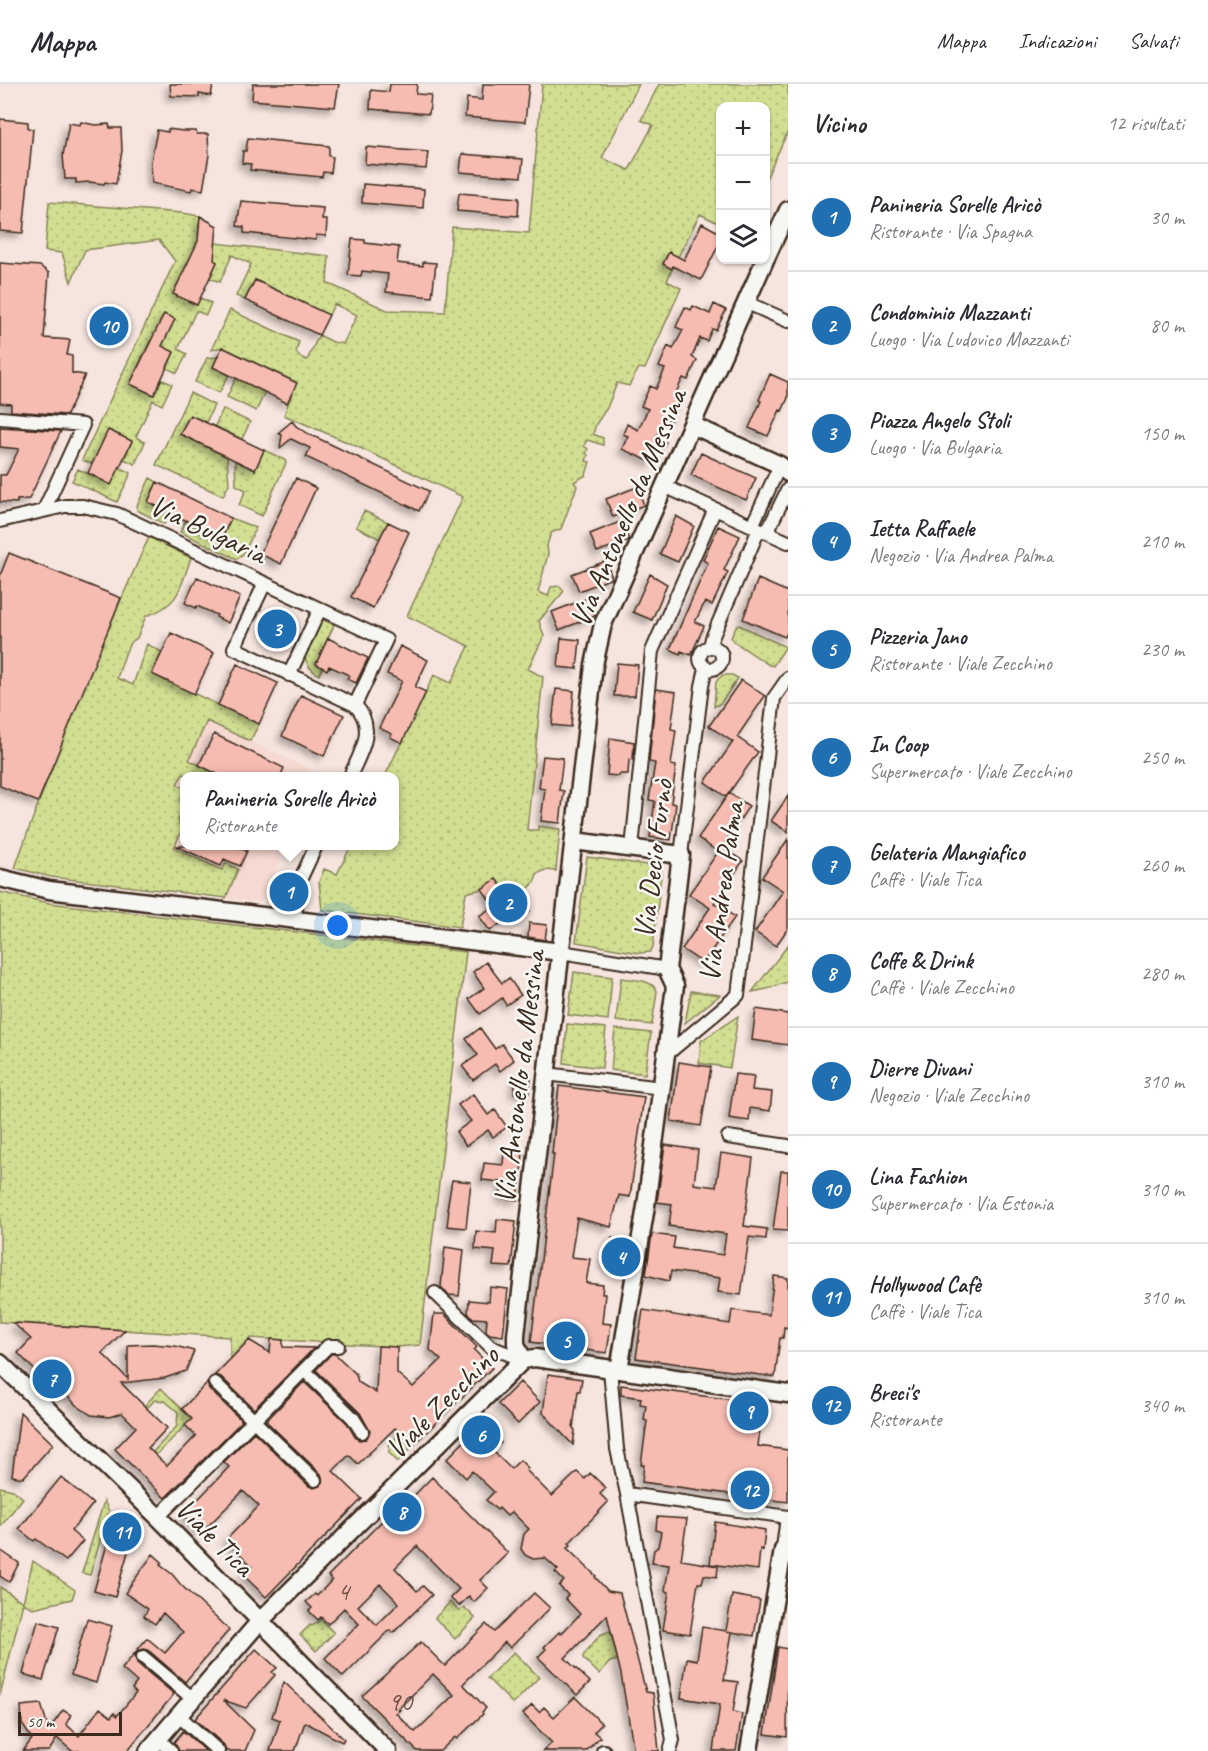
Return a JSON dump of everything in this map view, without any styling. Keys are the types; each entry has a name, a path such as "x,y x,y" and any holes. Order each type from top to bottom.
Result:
{"street":[{"name":"Via Antonello da Messina","path":"770,248 788,210"},
{"name":"Via Antonello da Messina","path":"524,1360 516,1344 516,1335 594,665 603,624 763,264"},
{"path":"745,302 788,321"},
{"path":"0,418 83,425 44,510"},
{"path":"692,425 784,469 710,647 700,656 706,668 715,669 722,661 720,652 710,647"},
{"path":"664,486 788,542"},
{"path":"759,529 788,489"},
{"name":"Via Bulgaria","path":"0,521 65,506 83,506 117,514 386,640 355,705"},
{"path":"632,841 652,651 715,509"},
{"path":"265,583 234,648 355,705 365,722 367,731 365,744 352,772"},
{"path":"289,675 320,609"},
{"name":"Via Decio Furnò","path":"667,1054 675,986 667,969 706,668"},
{"name":"Via Andrea Palma","path":"667,1054 738,995 774,698 788,678"},
{"path":"574,841 632,841 681,855"},
{"path":"294,920 301,878 314,850"},
{"path":"0,878 49,890 561,952 667,969"},
{"path":"667,1054 646,1206 615,1370 617,1449 673,1740 670,1751"},
{"path":"546,1074 662,1088"},
{"path":"728,1137 788,1146"},
{"path":"435,1293 491,1347 524,1360"},
{"path":"158,1517 328,1346 338,1347"},
{"name":"Viale Zecchino","path":"153,1745 260,1621 524,1360 535,1358 788,1394"},
{"name":"Viale Tica","path":"0,1364 158,1517 388,1751"},
{"path":"304,1370 363,1432"},
{"path":"215,1383 315,1480"},
{"path":"627,1494 788,1517 785,1546 749,1751"},
{"path":"143,1657 192,1698"},
{"path":"178,1715 218,1751"},
{"path":"153,1745 171,1751"}],"shaded area":[{"path":"207,721 316,772 183,772"},
{"path":"180,778 180,850 285,850 260,902 128,887"}],"green space":[{"path":"542,84 639,84 602,158 629,170 653,125 641,120 659,84 788,84 788,131 770,170 770,102 716,102 716,222 700,214 678,257 668,253 663,264 672,269 667,281 681,288 645,369 639,368 629,386 617,383 607,408 596,424 593,434 603,438 603,445 587,440 584,446 588,449 586,461 590,462 586,475 574,482 577,486 561,529 551,533 547,545 548,554 538,592 548,596 551,587 560,586 564,591 539,621 544,636 528,669 543,677 527,830 538,830 538,826 560,829 556,871 545,870 537,874 531,886 512,900 496,879 482,889 466,893 460,927 322,910 319,882 324,869 337,874 349,850 399,850 399,772 387,772 434,675 451,683 469,646 407,616 463,497 356,446 284,415 296,382 222,347 211,350 230,310 299,342 296,352 307,360 319,335 343,344 357,315 334,304 329,315 255,280 245,300 236,296 251,264 232,255 220,282 210,278 217,262 194,251 173,294 196,305 200,298 211,303 206,315 196,311 178,349 187,354 177,373 167,368 174,352 150,341 130,384 153,395 161,379 172,384 162,405 153,400 136,437 145,442 135,464 124,459 132,441 109,430 92,464 82,460 175,261 159,240 85,250 71,282 62,253 45,251 49,202 182,213 200,216 198,235 215,243 329,256 327,283 387,310 445,312 452,227 529,233"},
{"path":"218,357 213,367 229,375 219,393 195,382 207,358"},
{"path":"236,378 265,392 256,411 227,397"},
{"path":"190,393 214,405 206,422 190,415 180,434 227,457 229,484 223,496 156,465"},
{"path":"223,409 250,422 242,439 215,426"},
{"path":"264,450 285,460 286,463 262,516 239,505 246,490 236,485 235,461 255,470"},
{"path":"119,467 131,473 117,502 72,481 78,469 111,484"},
{"path":"150,478 157,482 148,502 169,512 164,524 137,510"},
{"path":"364,511 388,522 380,539 356,527"},
{"path":"231,518 256,528 244,553 237,559 180,532 186,520 222,537"},
{"path":"149,537 191,558 181,587 172,601 166,607 146,616 137,638 130,643 117,678 133,685 147,644 162,652 152,674 168,682 171,677 180,687 259,724 250,741 207,721 189,760 213,772 180,772 177,784 180,786 178,820 180,834 174,848 222,870 226,863 238,869 226,898 51,877 15,868 78,701"},
{"path":"322,619 334,625 316,664 323,667 319,675 310,668 305,657"},
{"path":"739,625 784,646 785,648 773,666 733,641 731,638 736,626"},
{"path":"723,675 738,678 721,703 714,707 716,681"},
{"path":"587,857 662,867 653,947 650,952 639,953 576,942"},
{"path":"0,892 49,903 466,952 420,1345 397,1347 250,1338 230,1360 230,1337 0,1322"},
{"path":"788,945 787,982 752,992"},
{"path":"574,972 612,977 608,1020 568,1015"},
{"path":"621,978 646,982 657,991 652,1025 616,1021"},
{"path":"691,991 720,995 685,1023"},
{"path":"738,1016 730,1068 699,1063 701,1041"},
{"path":"567,1024 606,1028 602,1068 564,1063"},
{"path":"615,1029 651,1033 645,1074 611,1070"},
{"path":"161,1388 192,1419 156,1455 153,1452 177,1426 178,1412 165,1401 155,1400 147,1408 145,1405"},
{"path":"401,1433 413,1445 398,1462 389,1453 389,1445"},
{"path":"0,1487 13,1490 23,1498 0,1527"},
{"path":"104,1501 109,1511 90,1575 82,1573"},
{"path":"33,1561 75,1590 72,1599 33,1608 23,1603 0,1695 0,1587 23,1602"},
{"path":"450,1602 459,1611 464,1607 475,1618 455,1639 435,1618"},
{"path":"321,1620 334,1633 316,1651 300,1635 310,1625"},
{"path":"610,1631 618,1660 610,1662 599,1674 583,1658 584,1654 600,1635"},
{"path":"514,1652 539,1677 513,1704 487,1678"}],"building":[{"path":"170,84 213,84 211,96 199,94 199,97 171,96"},
{"path":"253,84 339,84 335,107 252,100"},
{"path":"390,84 417,84 416,94 431,95 429,114 370,109 371,90 389,92"},
{"path":"483,84 529,84 525,122 465,117 467,98 482,100"},
{"path":"0,119 28,122 28,128 33,129 23,233 0,231"},
{"path":"81,122 95,125 109,124 110,128 121,128 122,151 116,184 76,183 76,179 65,179 63,155 69,123 80,125"},
{"path":"168,129 208,134 209,155 203,190 192,188 191,191 152,183 151,161 157,130 168,132"},
{"path":"248,138 329,146 329,156 333,157 331,173 323,172 322,177 250,170 251,164 242,163 243,151 246,151"},
{"path":"366,147 428,152 426,169 365,164"},
{"path":"462,154 523,159 521,177 460,172"},
{"path":"363,184 424,189 423,208 362,203"},
{"path":"459,193 519,198 518,216 457,211"},
{"path":"241,201 323,208 322,220 327,220 326,236 316,235 316,240 244,233 244,227 237,226"},
{"path":"200,216 217,226 214,260 217,262 197,305 173,294 198,241"},
{"path":"702,223 716,231 716,250 701,280 673,266 672,269 663,264 669,252 684,260"},
{"path":"352,239 399,247 397,263 423,266 423,262 436,263 432,297 386,292 388,274 362,271 361,276 348,275"},
{"path":"0,263 40,266 49,273 44,338 70,340 67,355 72,356 72,373 85,375 67,415 11,411 11,404 0,403"},
{"path":"255,280 329,315 319,335 245,300"},
{"path":"714,304 726,310 716,330 712,329 707,341 700,338 692,357 697,360 688,380 683,378 674,397 680,400 671,420 666,418 656,437 666,442 661,451 659,450 653,463 622,449 628,436 623,434 627,424 638,430 648,409 641,406 650,386 656,389 665,369 659,367 668,346 673,349 683,330 676,327 685,307 691,310 693,306 710,314"},
{"path":"164,314 175,319 162,346 174,352 154,395 130,384"},
{"path":"222,347 297,383 287,403 213,367"},
{"path":"770,374 788,382 788,398 768,436 749,428"},
{"path":"190,415 264,450 255,470 180,434"},
{"path":"292,421 307,433 429,491 419,511 306,457 310,448 291,439 280,448 282,435 278,433"},
{"path":"0,427 61,431 29,499 17,500 17,503 0,502 0,475 6,475 19,449 0,447"},
{"path":"108,430 132,441 111,485 88,473"},
{"path":"701,453 756,478 746,500 691,475"},
{"path":"296,478 316,488 281,564 260,554"},
{"path":"157,482 231,518 222,538 148,502"},
{"path":"637,487 644,505 613,517 606,499"},
{"path":"676,516 694,526 678,562 660,554"},
{"path":"622,521 629,540 597,552 590,534"},
{"path":"388,522 409,532 373,608 351,597"},
{"path":"718,526 740,536 724,570 728,572 712,605 705,602 695,622 704,626 691,655 681,651 680,654 670,649 708,563 703,560"},
{"path":"9,553 121,598 38,802 0,786 0,576"},
{"path":"606,561 612,578 579,591 572,574"},
{"path":"650,574 667,584 652,620 633,612"},
{"path":"197,577 240,597 228,623 216,617 217,615 185,603"},
{"path":"758,579 788,592 788,630 785,637 743,619"},
{"path":"588,598 595,616 559,630 552,612"},
{"path":"171,633 214,653 194,694 152,674"},
{"path":"328,638 368,658 356,683 347,679 349,675 329,666 327,670 316,664"},
{"path":"561,638 580,640 577,669 558,667"},
{"path":"400,646 428,660 415,687 426,692 402,743 390,737 392,734 379,728 402,681 387,674"},
{"path":"617,663 638,665 635,696 614,696"},
{"path":"237,664 278,683 259,724 218,705"},
{"path":"741,680 765,696 737,737 758,752 726,797 705,782 733,742 709,726"},
{"path":"556,689 574,691 571,727 552,725"},
{"path":"656,689 676,692 671,729 676,730 671,765 676,766 671,803 676,804 671,840 650,837 655,801 649,800 655,763 649,762"},
{"path":"301,695 344,715 324,756 282,736"},
{"path":"214,734 284,768 282,772 213,772 199,765"},
{"path":"610,738 634,742 633,760 629,759 628,774 607,775"},
{"path":"543,756 563,758 559,790 564,791 560,823 541,821 545,789 539,788"},
{"path":"729,793 749,806 722,847 743,861 714,903 735,917 703,963 682,949 710,908 689,894 718,852 698,838"},
{"path":"788,796 788,832 771,821"},
{"path":"788,839 788,928 776,946 755,932 783,891 762,877"},
{"path":"185,850 247,851 240,866 224,859 221,866"},
{"path":"496,879 512,900 518,895 530,911 516,921 512,915 490,931 479,916 494,906 482,889"},
{"path":"529,923 547,925 545,940 528,937"},
{"path":"486,962 502,983 509,978 521,995 506,1005 502,998 480,1014 469,999 484,988 473,972"},
{"path":"756,1009 788,1014 788,1045 752,1040"},
{"path":"480,1028 495,1049 502,1044 514,1060 500,1071 495,1064 473,1080 462,1066 478,1055 466,1039"},
{"path":"679,1062 711,1067 701,1126 671,1121"},
{"path":"735,1074 754,1076 752,1090 772,1092 770,1111 750,1108 749,1121 729,1118"},
{"path":"516,1076 531,1078 529,1094 514,1093"},
{"path":"559,1086 644,1097 630,1197 619,1195 611,1227 577,1218 571,1257 590,1259 586,1283 603,1285 602,1294 605,1294 602,1323 611,1324 607,1353 531,1342 554,1154 552,1154"},
{"path":"473,1094 488,1115 495,1110 507,1127 493,1137 488,1130 466,1146 456,1132 471,1121 458,1105"},
{"path":"665,1145 698,1150 694,1184 716,1187 721,1153 753,1158 744,1226 767,1229 766,1239 749,1237 741,1295 718,1292 720,1278 671,1271 669,1281 646,1275 652,1234 675,1237 673,1248 723,1255 726,1234 669,1226 672,1204 657,1202"},
{"path":"504,1151 523,1153 518,1200 500,1198 502,1182 482,1180 484,1163 503,1165"},
{"path":"781,1171 788,1171 788,1231 773,1230"},
{"path":"452,1180 471,1182 466,1228 447,1226"},
{"path":"497,1219 516,1221 511,1267 493,1266 495,1251 475,1249 476,1231 496,1233"},
{"path":"612,1238 629,1243 625,1269 605,1264"},
{"path":"445,1247 464,1250 459,1296 449,1295 441,1287"},
{"path":"774,1276 788,1278 788,1328 784,1327 783,1338 780,1338 775,1377 636,1358 643,1310 730,1324 732,1310 769,1315"},
{"path":"490,1287 508,1289 503,1336 490,1334 486,1331 487,1319 473,1318 468,1313 469,1300 489,1302"},
{"path":"434,1314 444,1314 477,1347 474,1350 492,1368 413,1445 395,1428 358,1464 349,1455 333,1471 362,1499 266,1597 243,1575 252,1566 226,1540 259,1506 243,1491 201,1533 183,1515 229,1467 224,1462 254,1432 309,1486 314,1488 320,1486 323,1481 321,1474 266,1421 304,1382 347,1423 355,1437 359,1440 366,1439 370,1431 360,1413 316,1370 331,1354 335,1354 356,1374 358,1382 376,1393 378,1346 397,1347 397,1373 413,1387 441,1360 430,1350"},
{"path":"13,1323 125,1330 102,1353 128,1379 128,1345 175,1346 194,1351 186,1371 165,1378 121,1383 167,1428 148,1448 167,1466 196,1436 185,1425 192,1419 182,1409 207,1383 209,1389 242,1421 165,1498 115,1449 136,1427 122,1413 109,1417 91,1415 76,1405 63,1391 59,1395 18,1353 31,1339"},
{"path":"271,1339 283,1340 283,1347 314,1348 254,1409 221,1377 215,1375 249,1340 270,1353"},
{"path":"548,1374 582,1379 580,1391 578,1391 573,1445 543,1413"},
{"path":"520,1382 540,1402 518,1424 498,1404"},
{"path":"621,1385 763,1404 758,1446 788,1450 788,1502 642,1482 644,1465 641,1465 647,1421 644,1420 646,1405 640,1404 641,1398 621,1395"},
{"path":"20,1412 53,1444 23,1478 12,1476"},
{"path":"481,1424 501,1443 493,1451 511,1469 520,1460 528,1468 526,1470 552,1496 577,1472 585,1479 590,1473 606,1488 600,1494 608,1502 569,1543 571,1545 567,1548 608,1591 620,1593 646,1692 653,1693 659,1751 634,1751 621,1674 607,1615 565,1658 590,1682 577,1695 538,1657 546,1649 544,1647 559,1632 561,1634 580,1614 565,1598 568,1595 559,1586 564,1581 555,1572 558,1570 545,1558 533,1559 525,1555 521,1549 524,1534 529,1529 512,1512 507,1516 486,1500 494,1492 472,1471 466,1478 447,1459"},
{"path":"61,1477 93,1504 71,1531 83,1541 66,1561 19,1529"},
{"path":"432,1477 508,1553 480,1580 488,1588 474,1602 469,1596 459,1606 450,1598 459,1589 417,1546 395,1568 417,1591 423,1586 432,1595 393,1633 390,1630 343,1677 325,1658 359,1624 344,1608 328,1624 321,1617 318,1620 309,1611 312,1608 306,1602 315,1594 317,1596 332,1580 328,1576 377,1526 402,1502 405,1505","holes":["380,1584 399,1603 377,1625 358,1606"]},
{"path":"657,1517 687,1519 681,1560 718,1566 717,1577 704,1575 702,1583 698,1583 690,1634 663,1630 669,1592 665,1591 669,1565 652,1563 661,1532 656,1530"},
{"path":"715,1522 765,1530 758,1570 710,1564"},
{"path":"113,1523 132,1538 115,1597 94,1591"},
{"path":"0,1550 19,1563 9,1582 0,1576"},
{"path":"153,1554 162,1562 160,1565 229,1630 185,1682 148,1650 137,1651 135,1656 137,1663 174,1694 127,1751 72,1751 57,1738 49,1751 23,1751 32,1739 22,1724 21,1706 41,1704 49,1730 63,1710 71,1715 66,1724 79,1736 100,1708 111,1717 114,1713 117,1716 136,1693 132,1689 137,1682 122,1669 147,1638 165,1653 183,1632 163,1613 155,1624 144,1616 148,1609 125,1593"},
{"path":"534,1593 550,1608 510,1648 505,1642 463,1684 486,1708 483,1714 457,1739 455,1737 440,1751 417,1751 362,1696 421,1642 445,1666 486,1624 494,1632","holes":["433,1674 454,1695 415,1732 396,1713"]},
{"path":"732,1595 760,1600 754,1636 732,1632 724,1680 738,1682 733,1712 742,1714 736,1751 713,1751 720,1704 681,1698 687,1658 697,1660 702,1627 726,1631"},
{"path":"87,1619 112,1626 96,1683 71,1675"},
{"path":"38,1621 59,1627 43,1680 23,1674"},
{"path":"778,1647 788,1649 787,1737 765,1734"},
{"path":"256,1649 277,1668 272,1672 275,1675 246,1708 223,1700 254,1730 245,1751 226,1751 224,1745 195,1719"},
{"path":"284,1682 344,1739 342,1742 305,1722 295,1751 270,1751 280,1720 272,1717"},
{"path":"575,1697 602,1724 594,1732 600,1737 586,1751 543,1751 552,1743 523,1714 532,1705 539,1712 544,1707 554,1717"},
{"path":"183,1731 206,1751 179,1751 174,1742"}],"place":[{"name":"Lina Fashion","path":"109,326"},
{"name":"Piazza Angelo Stoli","path":"277,629"},
{"name":"Panineria Sorelle Aricò","path":"289,892"},
{"name":"Condominio Mazzanti","path":"508,903"},
{"name":"Ietta Raffaele","path":"621,1257"},
{"name":"Pizzeria Jano","path":"566,1341"},
{"name":"Gelateria Mangiafico","path":"52,1379"},
{"name":"Dierre Divani","path":"749,1411"},
{"name":"In Coop","path":"481,1435"},
{"name":"Breci's","path":"750,1490"},
{"name":"Coffe & Drink","path":"402,1512"},
{"name":"Hollywood Cafè","path":"122,1532"}]}
